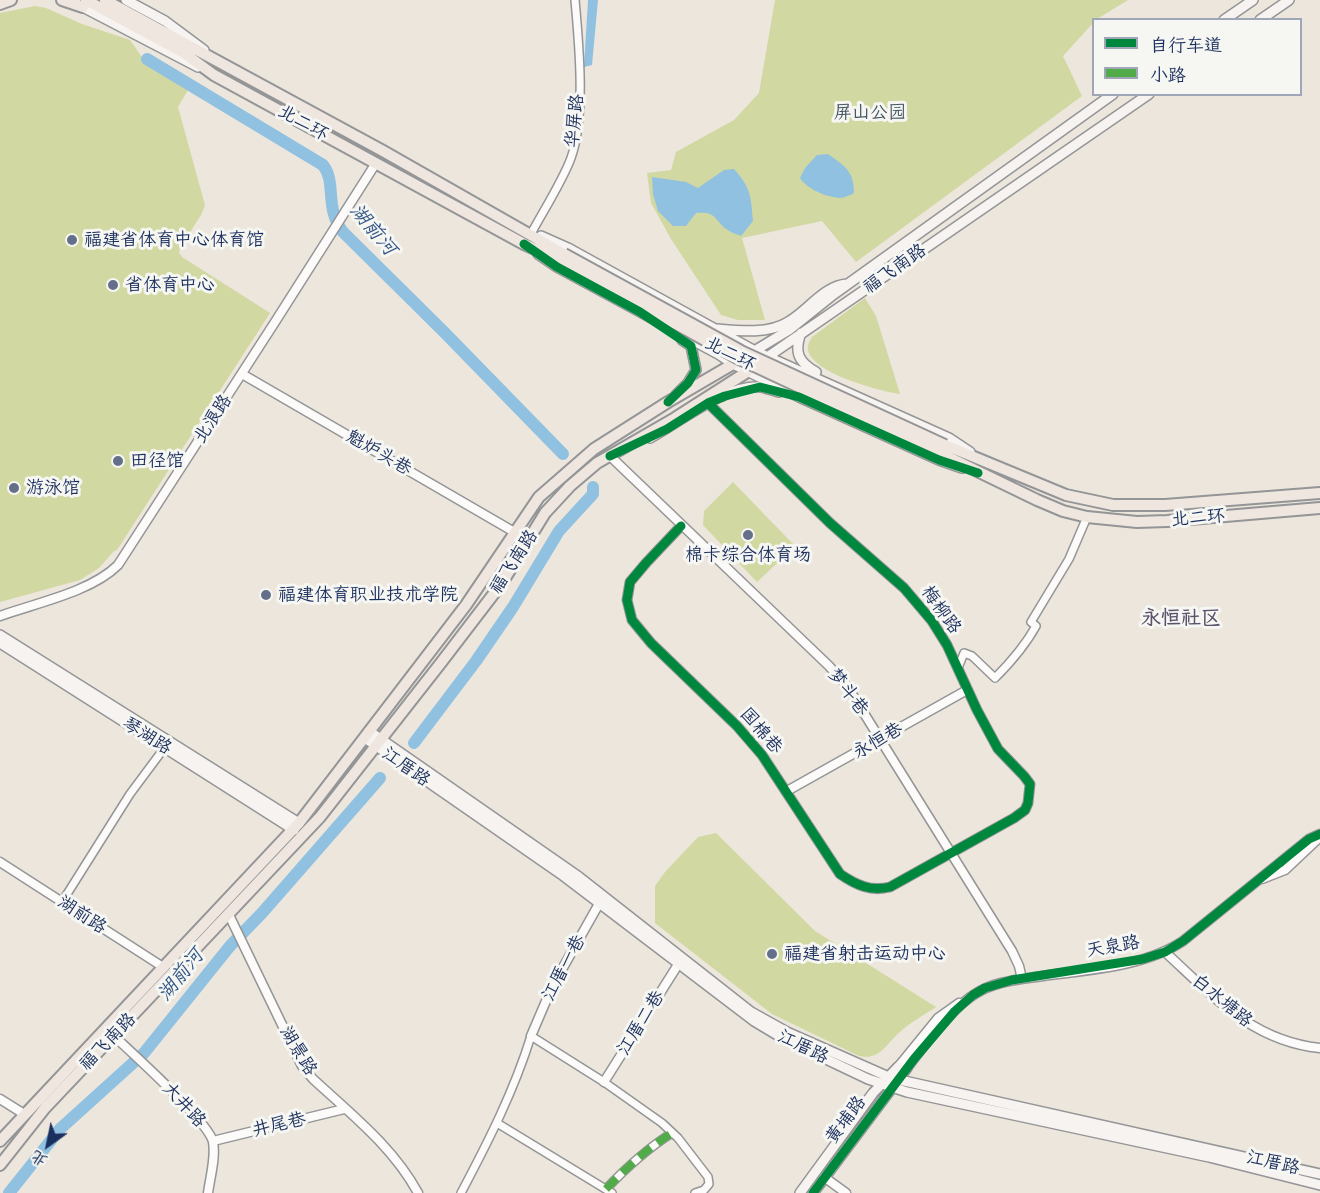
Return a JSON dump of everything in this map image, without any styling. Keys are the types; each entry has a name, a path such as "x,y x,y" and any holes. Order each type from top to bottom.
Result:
{"main road":[{"path":"0,4 11,0"},
{"name":"北二环","path":"62,0 85,4 221,62 520,227 562,257 741,351 944,449 978,473 1063,511 1087,517 1137,522 1320,508"},
{"path":"70,0 85,4 214,75"},
{"name":"北二环","path":"105,0 186,49 214,75 524,244 562,257"},
{"path":"126,0 165,21 221,62"},
{"path":"1227,18 1253,0"},
{"path":"1263,18 1289,0"},
{"name":"福飞南路","path":"0,1141 297,827 466,605 539,497 581,459 668,402 789,330 849,284 1110,96"},
{"name":"福飞南路","path":"0,1165 36,1118 320,817 502,583 544,513 570,486 597,464 747,372 1146,96"},
{"path":"520,227 568,248 755,351 949,438 980,458"},
{"path":"524,244 557,267 733,364 799,397 939,460 978,473"},
{"path":"713,329 756,330 787,323 836,285 849,284"},
{"path":"640,312 691,346 696,370 688,383 668,402"},
{"path":"673,330 683,312"},
{"path":"801,333 796,346 798,355 807,367 882,404 885,410"},
{"path":"610,456 667,429 708,403 741,391 760,387 799,397"},
{"path":"832,412 841,390"},
{"name":"北二环","path":"944,449 980,458 1066,495 1113,505 1165,505 1320,493"},
{"path":"0,635 297,827"},
{"name":"琴湖路","path":"0,643 297,827"},
{"name":"江厝路","path":"367,734 600,902 731,1005 771,1032 884,1081 1320,1185"},
{"name":"江厝路","path":"378,743 579,877 759,1018 884,1081"},
{"name":"黄埔路","path":"800,1193 884,1081 902,1068"},
{"name":"黄埔路","path":"813,1193 895,1084 902,1068"},
{"name":"江厝路","path":"895,1084 1320,1174"}],"street":[{"name":"华屏路","path":"532,232 571,158 579,118 578,33 575,0"},
{"name":"北浪路","path":"0,615 78,589 113,569 132,545 376,163"},
{"name":"魁炉头巷","path":"242,374 516,533"},
{"name":"梅柳路","path":"708,403 830,523 920,604 942,637 998,749 1030,784 1028,803 1020,813 951,854"},
{"name":"梦斗巷","path":"610,456 829,666 854,696 1012,951 1022,979"},
{"path":"958,668 964,653 972,656 995,678 1011,662 1032,634 1036,626 1030,622 1069,559 1087,517"},
{"name":"国棉巷","path":"681,526 630,582 627,600 632,620 651,643 737,726 762,755 840,874 853,883 879,890 890,887 951,854"},
{"name":"永恒巷","path":"787,791 967,690"},
{"path":"62,902 133,790 165,747"},
{"name":"天泉路","path":"902,1068 968,999 993,986 1022,979 1126,963 1165,952 1183,942 1309,839 1320,836"},
{"name":"湖前路","path":"0,862 164,967"},
{"name":"江厝一巷","path":"531,1036 552,987 600,902"},
{"name":"湖景路","path":"229,915 299,1061 309,1075 394,1155 418,1193"},
{"name":"白水塘路","path":"1165,952 1233,1013 1252,1026 1282,1041 1300,1046 1320,1047"},
{"name":"江厝二巷","path":"604,1082 679,963"},
{"name":"大井路","path":"114,1036 184,1104 213,1141 208,1193"},
{"path":"460,1193 497,1123 521,1068 531,1036 604,1082 662,1123 708,1177 709,1184 694,1193"},
{"path":"0,1099 24,1114"},
{"name":"井尾巷","path":"213,1141 344,1109"},
{"path":"497,1123 609,1191 634,1161 672,1133"},
{"path":"824,1177 846,1193"}],"green space":[{"name":"屏山公园","path":"775,0 1128,0 1099,18 1092,18 1092,24 1063,56 1082,96 856,262 822,221 742,238 765,320 738,320 721,315 671,239 651,203 647,173 671,170 676,152 734,120 759,93"},
{"name":"省体育中心","path":"35,6 46,8 82,24 130,40 146,63 188,90 178,107 205,205 179,253 270,313 117,550 99,568 80,580 0,602 0,13"},
{"path":"865,298 876,316 900,394 863,385 833,373 812,358 808,350 812,337"},
{"name":"棉卡综合体育场","path":"733,482 793,544 791,550 757,582 703,525 704,511"},
{"name":"福建省射击运动中心","path":"716,833 815,931 936,1007 896,1035 883,1050 873,1056 859,1056 772,1014 655,923 655,886 698,837"}],"water":[{"path":"588,0 598,0 592,65 584,67"},
{"path":"828,154 850,174 854,193 842,198 829,196 812,189 800,178 805,168 817,155"},
{"path":"734,169 747,187 752,205 753,221 741,236 728,230 714,216 707,213 696,213 686,226 673,226 658,211 653,194 652,177 686,182 698,188 724,170"}],"waterway":[{"name":"湖前河","path":"147,59 323,165 329,180 334,214 343,232 563,454"},
{"name":"湖前河","path":"414,743 476,661 513,607 559,531 593,494 593,487"},
{"name":"湖前河","path":"9,1193 60,1129 144,1053 230,946 262,913 380,778"}],"marked path":[{"path":"606,1189 654,1145 672,1133"}],"cycle path":[{"path":"524,244 557,267 640,312 691,346 696,370 688,383 668,402"},
{"path":"610,456 667,429 708,403 760,387 799,397 939,460 978,473"},
{"path":"681,526 630,582 627,600 632,620 651,643 737,726 762,755 840,874 864,886 876,889 890,887 1025,810 1030,784 998,749 947,645 932,621 904,588 830,523 708,403"},
{"path":"813,1193 914,1059 955,1011 973,995 985,988 1012,980 1143,959 1165,952 1183,941 1309,839 1320,834"}],"place":[{"name":"福建省体育中心体育馆","path":"72,240"},
{"name":"省体育中心","path":"113,285"},
{"name":"田径馆","path":"118,461"},
{"name":"游泳馆","path":"14,488"},
{"name":"棉卡综合体育场","path":"748,535"},
{"name":"福建体育职业技术学院","path":"266,595"},
{"name":"福建省射击运动中心","path":"772,954"}],"district":[{"name":"永恒社区","path":"1181,618"}]}
